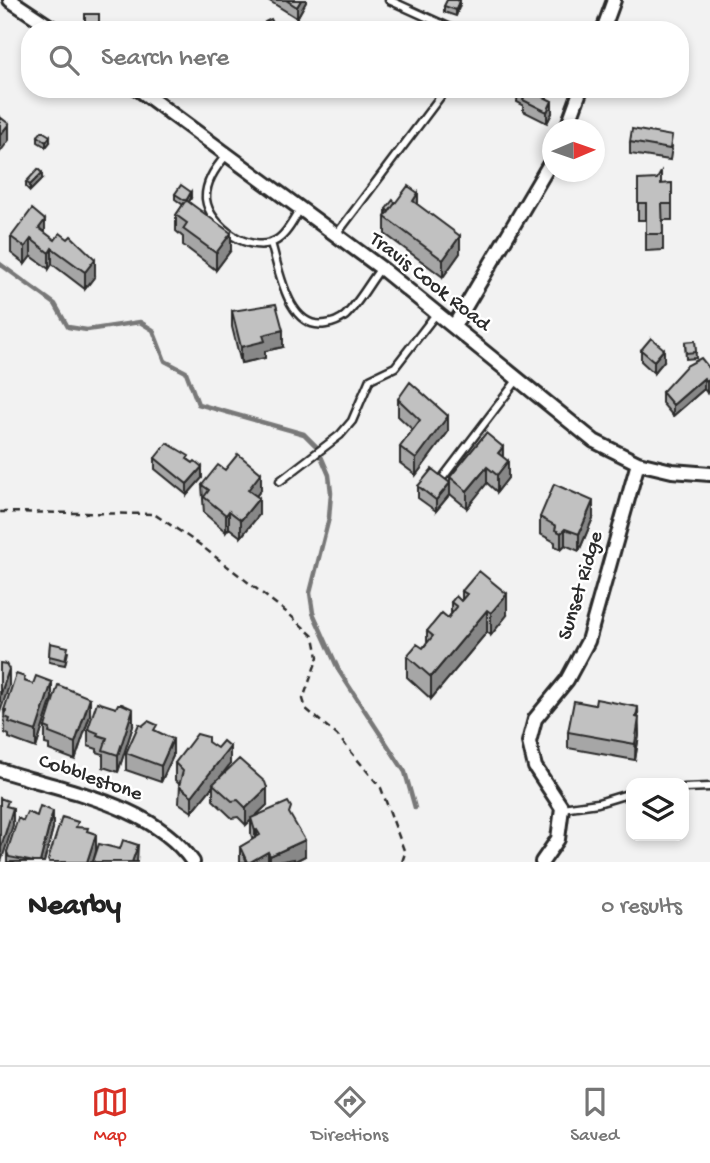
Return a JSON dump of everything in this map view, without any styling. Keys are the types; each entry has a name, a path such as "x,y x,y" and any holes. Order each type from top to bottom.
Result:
{"street":[{"path":"10,0 42,21"},
{"path":"606,21 614,0"},
{"name":"Travis Cook Road","path":"150,98 381,268 594,441 638,463 672,471 710,474"},
{"path":"570,119 578,98"},
{"path":"454,326 542,177"},
{"name":"Sunset Ridge","path":"562,808 535,767 528,742 535,719 567,680 588,641 638,463"},
{"name":"Cobblestone","path":"0,770 139,814 163,830 193,862"},
{"path":"542,862 558,839 562,808"}],"lane":[{"path":"389,0 435,21"},
{"path":"336,235 439,98"},
{"path":"226,156 212,174 207,188 212,216 234,236 258,243 271,243 283,235 300,209"},
{"path":"271,243 288,296 301,317 312,325 333,323 345,316 381,268"},
{"path":"280,481 352,421 370,379 396,367 437,312"},
{"path":"444,476 518,379"},
{"path":"689,788 710,787"},
{"path":"562,808 598,803 626,795"}],"path":[{"path":"0,512 154,514 181,530 290,615 314,637 318,657 303,699 306,709 337,735 381,788 405,853 402,862"}],"building":[{"path":"286,0 301,0 297,7"},
{"path":"447,0 459,0 456,10 444,6"},
{"path":"85,14 99,14 99,21 85,21"},
{"path":"546,98 552,101 547,112 523,100"},
{"path":"0,117 9,124 0,135"},
{"path":"632,129 672,136 670,149 630,142"},
{"path":"42,131 50,136 46,142 38,136"},
{"path":"38,169 42,173 30,185 26,182"},
{"path":"661,172 661,184 672,183 672,204 662,204 663,234 646,234 646,203 638,203 638,180 657,179"},
{"path":"181,185 191,192 186,201 175,194"},
{"path":"408,186 418,193 413,201 460,236 443,260 385,217"},
{"path":"186,200 231,233 216,253 183,229 187,223 176,215"},
{"path":"393,200 395,203 389,212 386,209"},
{"path":"32,209 45,220 39,228 55,240 60,233 68,239 71,236 95,259 85,272 52,248 49,253 31,239 25,247 11,237"},
{"path":"276,304 283,330 263,335 265,341 241,347 232,311"},
{"path":"651,338 664,349 654,361 641,350"},
{"path":"695,341 696,352 686,353 685,342"},
{"path":"701,358 710,369 710,379 707,382 704,378 673,405 662,392 686,366"},
{"path":"410,382 448,416 416,459 400,447 420,420 398,399"},
{"path":"486,433 503,447 498,453 508,461 497,475 487,467 467,491 450,477"},
{"path":"167,443 202,467 187,484 155,458"},
{"path":"238,454 261,473 248,490 259,498 241,520 229,511 226,515 204,497 209,490 202,485 218,465 225,470"},
{"path":"432,469 450,483 436,500 418,486"},
{"path":"554,484 593,501 579,534 565,529 561,533 555,530 556,526 540,517"},
{"path":"479,571 507,594 491,613 487,610 431,677 407,656 417,644 423,648 433,636 427,631 442,613 448,618 457,607 451,602 456,596 461,601 467,594 462,591"},
{"path":"50,643 68,647 65,660 49,656"},
{"path":"0,663 6,664 9,669 0,696"},
{"path":"16,674 33,684 36,676 52,682 36,731 9,722 10,719 5,717 4,710"},
{"path":"58,685 90,698 75,743 49,733 50,729 45,727"},
{"path":"596,699 638,707 635,744 568,732 574,701 595,705"},
{"path":"97,702 116,708 118,704 122,704 133,709 118,755 103,750 107,738 88,729"},
{"path":"148,721 157,725 154,730 173,739 161,766 126,753 139,724 142,726"},
{"path":"197,734 208,737 208,742 217,748 223,741 230,747 192,796 179,786 183,771 175,763"},
{"path":"239,759 265,782 267,788 246,808 238,800 232,801 213,784"},
{"path":"0,798 8,801 6,806 13,808 1,847 0,847"},
{"path":"288,802 291,807 289,813 305,840 270,856 268,852 247,862 240,847 260,835 255,831 251,818"},
{"path":"40,806 53,811 40,862 9,857 7,852 18,818 23,821 27,812 37,816"},
{"path":"62,817 78,822 76,827 88,828 87,831 96,834 87,862 49,862"},
{"path":"123,840 138,845 132,862 93,862 99,844 120,849"}],"waterway":[{"path":"0,264 55,304 68,327 87,330 140,322 153,330 165,361 186,372 198,404 304,434 317,447 329,475 331,493 329,518 310,593 313,613 339,671 405,772 415,808"}]}
